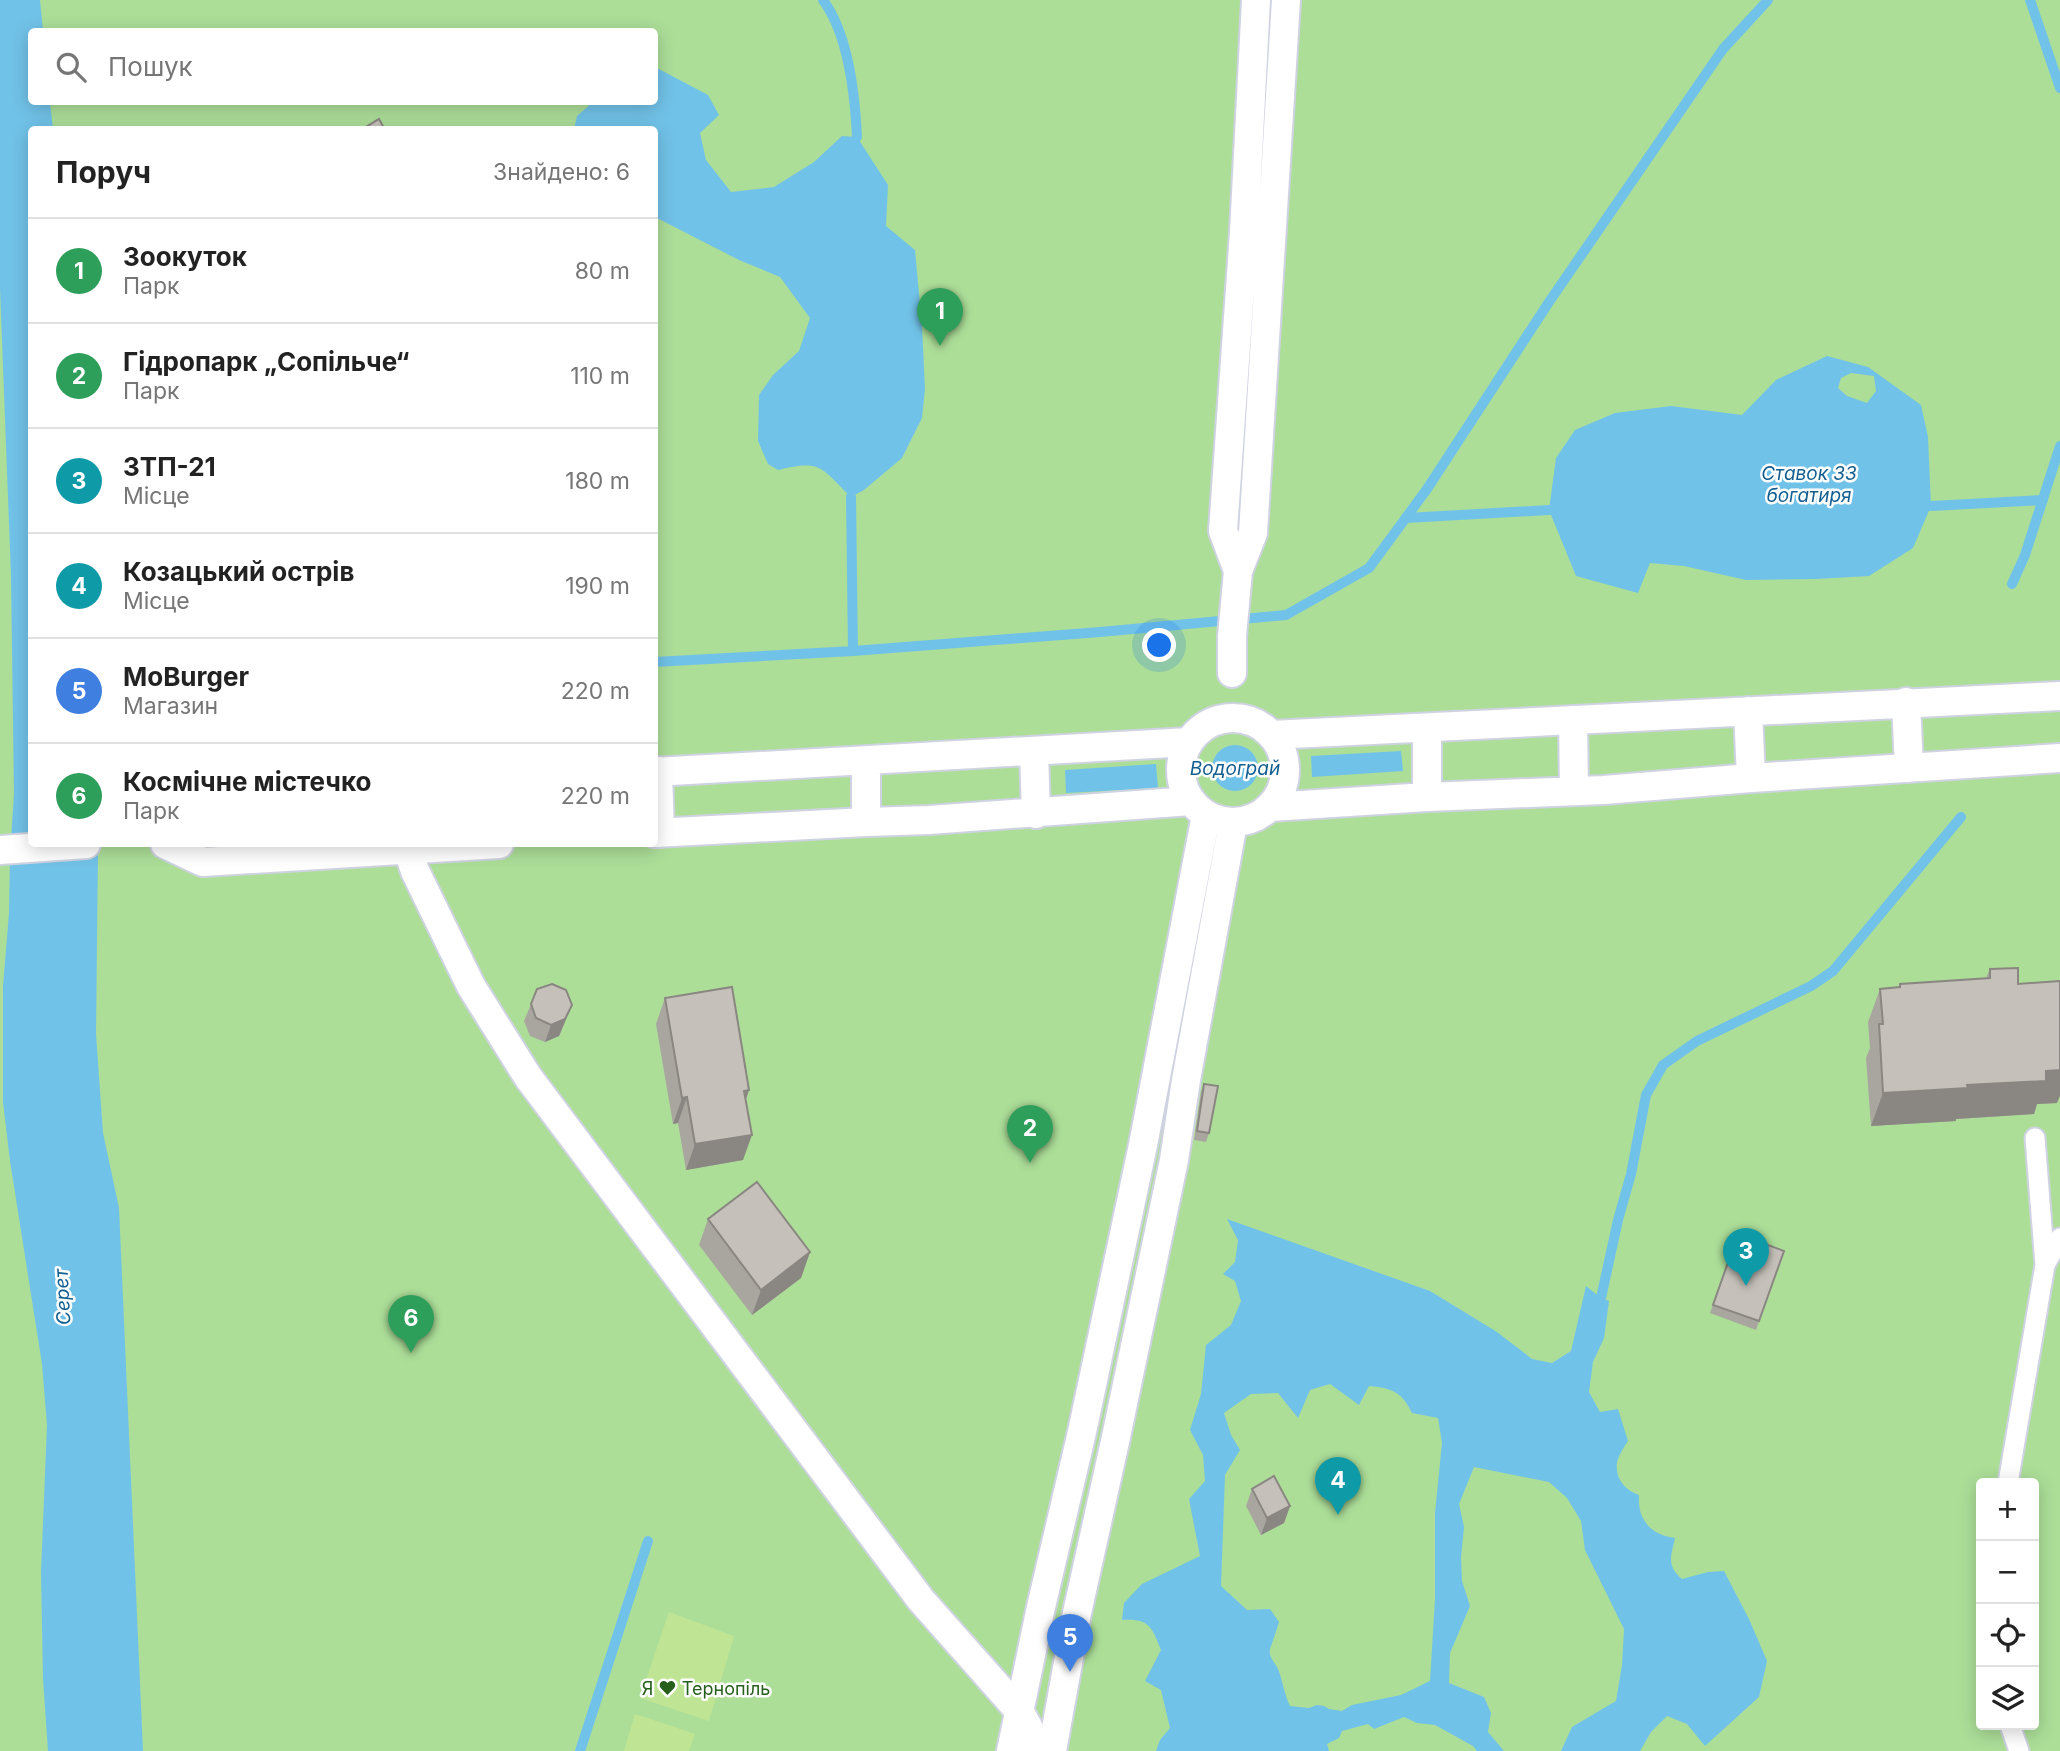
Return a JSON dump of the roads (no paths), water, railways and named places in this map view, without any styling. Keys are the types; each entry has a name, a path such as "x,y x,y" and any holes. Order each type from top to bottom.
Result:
{"street":[{"path":"1256,0 1258,233"},
{"path":"1231,718 1232,636 1238,571 1223,531 1286,0"},
{"path":"1271,735 2060,696"},
{"path":"1906,702 1909,768"},
{"path":"1748,711 1751,778"},
{"path":"658,833 1036,814 1210,813 1245,821 1270,807 1282,787 1285,772 1277,741 1267,730 1254,722 1231,718 1213,721 1202,727 1184,750 1180,765 1186,795 1210,813"},
{"path":"1573,720 1574,790"},
{"path":"1427,727 1427,797"},
{"path":"658,772 1189,742"},
{"path":"1034,751 1036,814"},
{"path":"1270,807 1604,790 2060,758"},
{"path":"866,761 866,822"},
{"path":"1012,1751 1041,1606 1082,1432 1210,813"},
{"path":"1052,1751 1077,1613 1174,1160 1210,813"},
{"path":"1,850 44,847"},
{"path":"171,847 203,862 278,850 408,850 454,847"},
{"path":"408,850 415,871 471,986 527,1077 921,1600 1020,1712 1041,1751"},
{"path":"1145,1132 1177,1136"},
{"path":"1082,1432 1116,1437"},
{"path":"1041,1606 1077,1613"}],"lane":[{"path":"2009,1478 2045,1265 2035,1138"},
{"path":"2045,1265 2060,1238"},
{"path":"2012,1730 2019,1751"}],"water":[{"name":"Серет","path":"0,0 40,0 43,28 28,28 28,105 50,105 53,126 28,126 28,847 97,847 98,851 96,1034 103,1133 119,1208 143,1751 48,1751 43,1679 41,1572 47,1425 42,1364 3,1102 3,986 14,794 11,576 0,288"},
{"path":"658,69 708,95 719,115 700,133 706,160 731,192 774,187 814,162 842,136 857,137 888,185 886,226 915,250 925,389 922,418 902,458 864,490 851,497 820,468 804,466 778,470 768,464 758,441 759,395 773,375 799,351 810,318 780,277 739,260 658,219 658,126 575,126 577,116 590,105 658,105"},
{"name":"Ставок 33 богатиря","path":"1827,356 1868,367 1921,405 1928,437 1931,506 1913,548 1869,576 1746,580 1684,566 1650,563 1638,593 1576,576 1549,510 1556,458 1575,430 1615,413 1671,406 1742,415 1776,380","holes":["1851,373 1874,376 1876,391 1867,403 1847,396 1838,388 1841,378"]},
{"name":"Водограй","path":"1235,745 1251,752 1258,768 1251,784 1235,791 1219,784 1212,768 1219,752"},
{"path":"1401,751 1403,771 1312,777 1311,756"},
{"path":"1156,764 1158,788 1066,793 1065,770"},
{"path":"1227,1219 1430,1291 1497,1332 1532,1359 1552,1363 1571,1351 1586,1286 1609,1301 1604,1338 1593,1362 1589,1392 1600,1412 1618,1409 1628,1441 1618,1460 1619,1479 1625,1487 1639,1495 1640,1512 1647,1525 1659,1534 1675,1538 1672,1565 1682,1579 1724,1571 1767,1661 1759,1697 1705,1746 1687,1724 1667,1716 1651,1732 1640,1751 1561,1751 1572,1727 1616,1701 1624,1629 1585,1550 1581,1521 1567,1498 1549,1482 1474,1467 1459,1504 1464,1527 1462,1581 1470,1606 1450,1653 1449,1683 1484,1697 1491,1713 1488,1732 1504,1751 1477,1751 1473,1746 1435,1725 1417,1723 1404,1717 1374,1729 1368,1724 1342,1731 1339,1738 1327,1744 1329,1751 1156,1751 1160,1740 1170,1728 1161,1690 1145,1681 1161,1650 1148,1626 1138,1621 1122,1620 1124,1603 1142,1584 1200,1556 1189,1499 1205,1481 1203,1455 1190,1430 1201,1394 1206,1345 1231,1325 1241,1301 1235,1281 1223,1274 1235,1262 1238,1240","holes":["1330,1384 1359,1405 1369,1386 1377,1387 1395,1392 1412,1413 1438,1418 1442,1443 1435,1513 1435,1599 1430,1681 1401,1695 1352,1705 1342,1711 1317,1705 1309,1708 1290,1706 1278,1669 1270,1655 1279,1622 1270,1609 1247,1610 1221,1586 1225,1475 1240,1450 1231,1435 1224,1413 1251,1394 1278,1393 1298,1418 1310,1390"]}],"waterway":[{"path":"823,0 832,14 845,48 852,84 857,137"},
{"path":"658,662 853,651 1286,615 1369,568 1427,489 1549,302 1723,49 1768,0"},
{"path":"2030,0 2060,88"},
{"path":"2012,584 2025,555 2060,446"},
{"path":"851,497 853,651"},
{"path":"1931,506 2043,500"},
{"path":"1406,518 1549,510"},
{"path":"1601,1298 1631,1174 1646,1095 1663,1065 1697,1041 1811,986 1833,971 1961,817"},
{"path":"580,1751 648,1541"}],"place":[{"name":"Зоокуток","path":"940,346"},
{"name":"Гідропарк „Сопільче“","path":"1030,1163"},
{"name":"ЗТП-21","path":"1746,1286"},
{"name":"Космічне містечко","path":"411,1353"},
{"name":"Козацький острів","path":"1338,1515"},
{"name":"MoBurger","path":"1070,1672"}],"park label":[{"name":"Я ♥ Тернопіль","path":"706,1689"}]}
